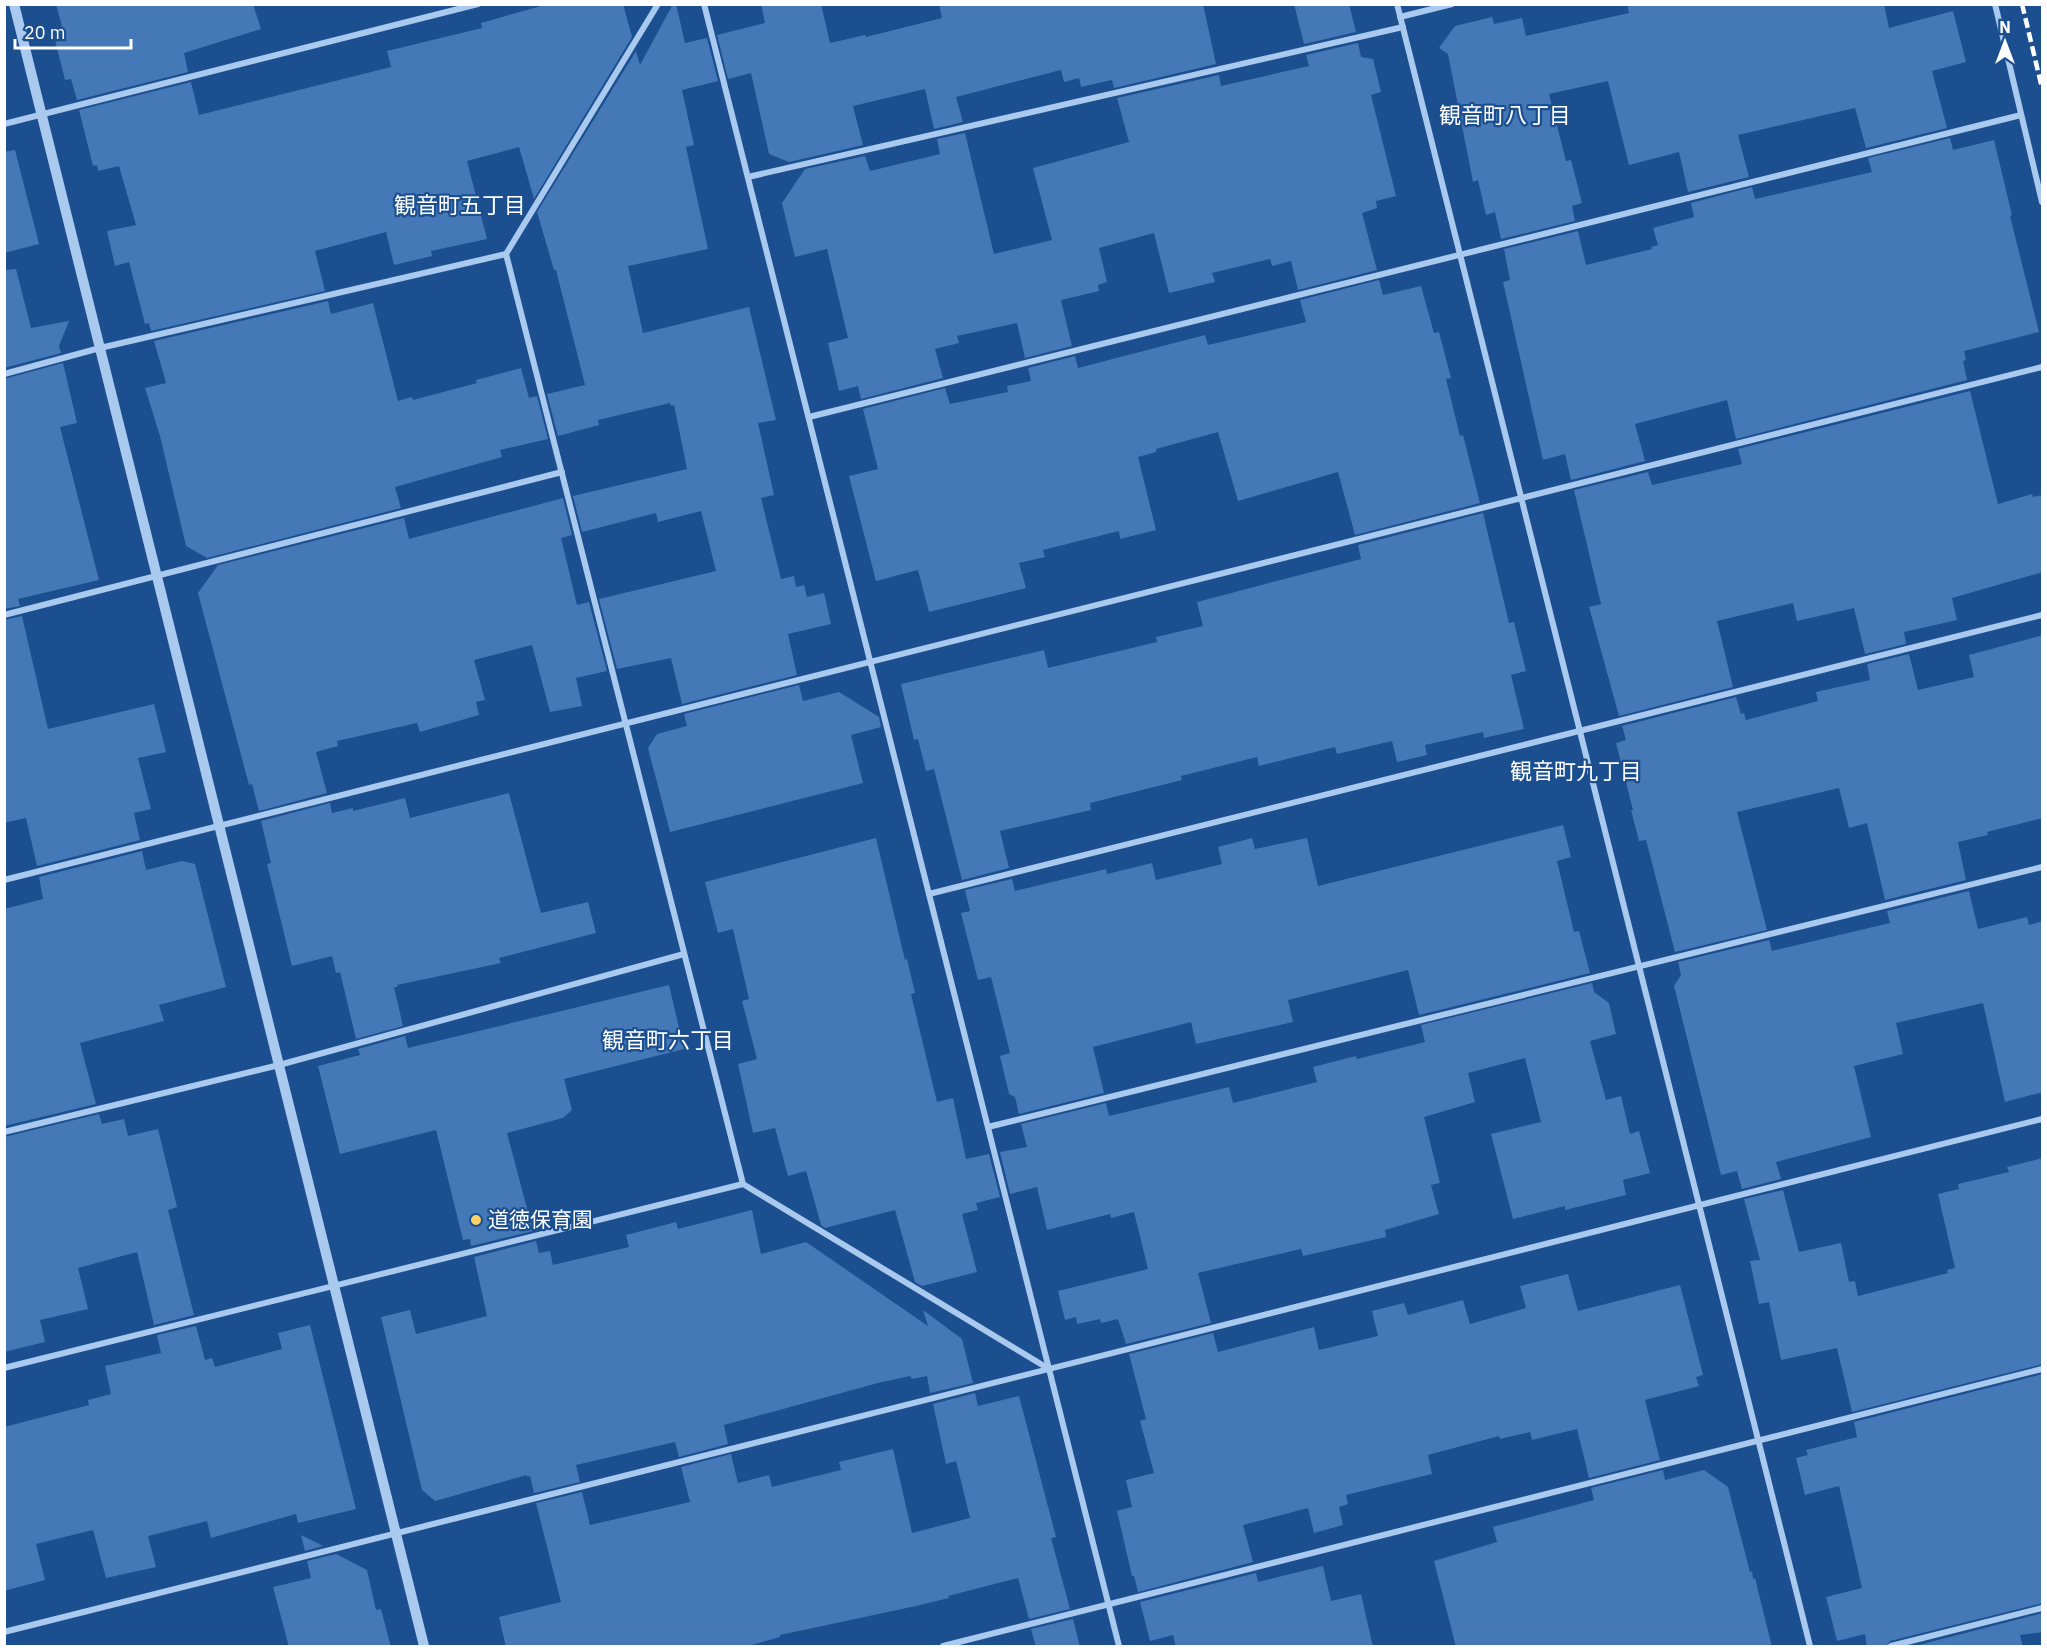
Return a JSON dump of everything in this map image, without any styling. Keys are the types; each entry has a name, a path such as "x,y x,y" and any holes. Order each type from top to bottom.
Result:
{"street":[{"path":"14,4 424,1647"},
{"path":"4,124 478,4"},
{"path":"4,374 100,348 506,254 658,4"},
{"path":"704,4 1119,1647"},
{"path":"1397,4 1810,1647"},
{"path":"1401,17 1452,4"},
{"path":"1995,4 2043,202"},
{"path":"748,177 1403,27"},
{"path":"808,417 2021,115"},
{"path":"506,254 743,1184 1050,1369"},
{"path":"4,880 2043,367"},
{"path":"4,615 562,472"},
{"path":"929,894 2043,615"},
{"path":"988,1127 2043,867"},
{"path":"4,1132 279,1065 684,954"},
{"path":"4,1632 2043,1119"},
{"path":"4,1368 743,1184"},
{"path":"943,1647 2043,1369"},
{"path":"1891,1647 2043,1608"}],"building":[{"path":"56,4 253,4 261,29 184,53 188,72 77,100 71,79 65,80 54,36 64,34"},
{"path":"548,4 623,4 632,37 534,199 519,147 467,161 487,239 431,251 432,256 394,265 386,232 315,251 325,291 151,331 149,323 145,324 129,262 115,266 107,231 136,225 119,166 98,171 97,165 93,166 79,110 191,82 199,115 391,67 387,51 482,28 481,23"},
{"path":"673,4 676,4 685,43 707,38 718,81 682,90 694,145 686,147 708,249 628,266 643,333 749,307 776,420 758,423 774,495 761,498 781,579 794,576 796,587 804,585 807,597 824,593 831,624 788,634 797,675 682,704 671,658 617,669 599,599 716,571 701,511 658,522 656,513 582,532 573,496 687,469 674,405 671,406 670,403 598,420 599,425 558,436 547,394 585,385 556,270 554,270 537,212 636,51 640,65"},
{"path":"761,4 821,4 830,43 865,35 866,37 942,18 939,4 1203,4 1216,64 1114,88 1112,80 1081,87 1079,78 1064,82 1061,70 956,97 963,122 934,129 925,89 853,106 863,145 789,162 769,154 751,73 728,79 717,35 765,23"},
{"path":"1294,4 1349,4 1356,32 1304,44"},
{"path":"1627,4 1884,4 1889,28 1953,11 1966,62 1932,71 1947,128 1866,148 1855,108 1738,135 1749,177 1688,192 1679,152 1629,165 1608,81 1549,94 1566,161 1571,160 1582,203 1572,206 1575,221 1501,239 1495,212 1486,215 1478,180 1473,182 1448,54 1439,48 1455,26 1492,17 1494,24 1522,18 1526,36 1629,13"},
{"path":"1358,43 1361,57 1373,59 1381,92 1371,95 1396,196 1376,201 1377,208 1362,213 1377,270 1298,290 1291,261 1272,266 1270,259 1212,273 1215,282 1169,293 1154,233 1099,248 1107,282 1098,285 1099,291 1061,300 1072,346 1025,358 1017,323 957,336 959,343 935,349 943,378 861,399 858,386 839,391 828,343 848,338 827,249 795,257 782,203 805,169 865,156 870,171 940,154 937,139 965,133 994,254 1052,240 1033,168 1129,142 1117,98 1219,75 1221,86 1309,66 1306,55"},
{"path":"1950,138 1953,150 1994,140 2039,332 1964,351 1966,360 1963,361 1967,380 1736,439 1727,400 1635,424 1645,461 1571,480 1565,454 1543,460 1503,282 1510,280 1504,249 1578,231 1586,265 1652,249 1651,247 1658,245 1653,228 1694,217 1691,203 1752,187 1755,199 1872,172 1868,158"},
{"path":"15,150 39,244 4,253 4,152"},
{"path":"16,269 31,328 69,321 59,346 61,353 4,368 4,270"},
{"path":"1379,280 1383,295 1421,286 1434,333 1439,332 1451,378 1446,379 1480,503 1355,535 1338,472 1238,501 1218,432 1156,449 1156,452 1138,457 1156,530 1120,539 1119,531 1043,550 1045,557 1019,563 1026,588 929,612 918,570 876,581 849,476 878,469 863,409 945,388 950,404 1008,392 1007,386 1031,381 1028,368 1075,356 1078,368 1205,335 1208,345 1306,322 1300,300"},
{"path":"328,301 331,314 373,303 398,401 412,397 413,400 477,383 476,380 521,368 529,398 537,396 548,439 500,450 502,457 395,487 401,508 207,558 186,546 160,436 145,388 166,383 154,341"},
{"path":"63,363 77,423 60,427 99,580 18,599 20,606 4,609 4,379"},
{"path":"1970,391 1998,504 2032,494 2033,497 2043,495 2043,572 1952,598 1957,620 1904,632 1906,644 1865,654 1854,608 1797,621 1793,603 1717,621 1733,687 1619,716 1589,607 1601,604 1574,490 1648,472 1652,485 1742,464 1738,449"},
{"path":"563,498 572,535 561,538 577,605 589,602 607,671 576,678 582,706 550,712 532,645 474,660 485,700 476,702 479,715 420,732 417,723 337,741 338,746 316,752 327,793 259,811 252,784 249,785 198,593 218,565 404,518 409,539"},
{"path":"1483,513 1509,623 1514,622 1526,671 1511,675 1524,729 1484,738 1483,732 1425,745 1427,755 1397,762 1392,741 1337,754 1335,747 1259,766 1257,757 1181,776 1182,780 1090,803 1091,810 1000,831 1009,868 962,880 934,769 926,771 918,739 914,740 901,684 1044,650 1048,668 1157,642 1156,637 1203,626 1197,602 1361,559 1358,545"},
{"path":"22,616 48,729 154,704 166,752 138,758 151,809 134,813 140,840 37,866 26,818 4,823 4,620"},
{"path":"2043,635 2043,818 1958,842 1966,880 1885,900 1867,823 1849,828 1839,788 1737,812 1767,930 1675,952 1646,840 1639,841 1631,810 1633,810 1616,743 1626,740 1622,726 1736,697 1741,714 1744,713 1746,720 1818,701 1816,692 1870,680 1867,664 1909,654 1918,690 1974,677 1969,655"},
{"path":"799,685 803,701 839,692 879,717 881,727 851,735 863,783 670,832 648,748 657,734 687,726 684,714"},
{"path":"509,793 541,913 588,902 596,933 499,958 501,963 397,985 398,987 394,987 403,1026 356,1039 340,972 336,973 332,956 292,966 267,864 271,863 261,821 330,803 332,813 353,808 353,811 405,798 410,818"},
{"path":"1563,825 1571,857 1557,861 1574,932 1579,931 1590,973 1419,1015 1408,970 1288,1000 1293,1022 1196,1044 1191,1022 1093,1047 1104,1093 1019,1114 1015,1097 1009,1094 1000,1056 1010,1053 991,977 978,980 961,913 970,911 965,890 1012,879 1015,891 1106,869 1107,874 1152,863 1156,880 1222,864 1218,847 1252,838 1255,849 1307,838 1318,886"},
{"path":"876,838 915,993 911,994 937,1102 953,1098 966,1159 989,1154 1000,1197 976,1203 978,1210 962,1214 977,1272 922,1286 915,1282 895,1210 825,1228 821,1225 806,1171 788,1176 775,1128 753,1133 738,1064 757,1059 742,1001 749,999 733,929 718,933 705,882"},
{"path":"142,851 146,870 182,861 195,864 226,987 159,1005 164,1021 80,1043 96,1104 4,1126 4,909 43,899 39,877"},
{"path":"1969,891 1978,929 2027,917 2029,925 2043,921 2043,1092 2005,1102 1983,1003 1896,1023 1903,1054 1854,1066 1871,1137 1776,1162 1781,1179 1742,1189 1737,1171 1721,1175 1674,986 1681,975 1678,962 1769,940 1772,951 1890,923 1887,911"},
{"path":"1592,983 1594,992 1609,1003 1616,1034 1590,1041 1606,1100 1621,1096 1630,1134 1639,1131 1650,1173 1623,1180 1626,1195 1565,1210 1565,1206 1513,1219 1491,1134 1541,1122 1525,1058 1468,1073 1475,1102 1424,1117 1440,1183 1431,1185 1439,1214 1385,1230 1386,1237 1303,1256 1301,1249 1198,1273 1211,1323 1126,1344 1118,1319 1101,1323 1100,1319 1077,1324 1076,1317 1065,1320 1058,1291 1148,1269 1134,1212 1111,1218 1110,1214 1047,1230 1037,1187 1010,1194 1000,1152 1027,1147 1021,1124 1106,1103 1109,1116 1229,1087 1233,1103 1317,1082 1313,1067 1425,1042 1421,1025"},
{"path":"669,985 684,1049 564,1079 572,1110 563,1118 507,1133 533,1231 471,1246 470,1239 463,1240 436,1130 340,1154 318,1066 360,1055 358,1049 405,1036 408,1048"},
{"path":"99,1114 102,1124 124,1119 128,1136 158,1129 177,1207 168,1210 194,1315 154,1325 137,1252 78,1268 88,1309 40,1320 45,1342 4,1352 4,1137"},
{"path":"2043,1158 2043,1364 1852,1412 1837,1348 1781,1360 1769,1302 1759,1304 1750,1261 1760,1260 1744,1199 1783,1190 1799,1252 1841,1243 1849,1282 1855,1281 1858,1296 1948,1273 1947,1270 1955,1268 1938,1194 1959,1189 1958,1184 2009,1172 2007,1167"},
{"path":"752,1210 761,1254 806,1242 928,1326 923,1310 962,1339 973,1383 930,1393 927,1376 912,1379 910,1376 878,1383 724,1425 728,1444 679,1457 675,1442 576,1465 580,1482 534,1493 530,1476 527,1477 527,1475 435,1501 422,1490 381,1317 410,1310 416,1334 487,1316 474,1257 536,1241 539,1253 550,1251 553,1265 629,1247 626,1235 676,1222 678,1229"},
{"path":"1568,1274 1578,1311 1680,1285 1703,1375 1696,1377 1699,1386 1645,1400 1660,1460 1589,1478 1577,1429 1532,1440 1530,1432 1500,1439 1499,1436 1428,1455 1432,1474 1346,1495 1348,1504 1339,1507 1343,1525 1314,1533 1308,1508 1243,1525 1253,1562 1138,1592 1117,1511 1132,1507 1126,1480 1154,1473 1140,1421 1146,1419 1129,1354 1213,1333 1218,1352 1314,1327 1319,1350 1378,1336 1372,1311 1404,1303 1408,1315 1463,1300 1470,1324 1526,1308 1520,1286"},
{"path":"310,1325 356,1509 298,1523 296,1514 211,1538 207,1521 148,1536 156,1567 106,1578 93,1530 36,1544 45,1580 4,1591 4,1427 89,1405 88,1400 111,1394 105,1366 161,1353 157,1335 196,1326 205,1360 212,1358 215,1367 282,1349 278,1333"},
{"path":"2043,1374 2043,1603 1890,1641 1886,1647 1867,1647 1865,1634 1837,1641 1826,1597 1862,1588 1839,1486 1805,1495 1796,1458 1808,1455 1806,1450 1857,1437 1854,1422"},
{"path":"975,1393 978,1406 1019,1396 1056,1537 1051,1538 1070,1609 1029,1619 1018,1578 916,1606 780,1635 780,1637 744,1647 506,1647 499,1617 561,1602 536,1503 582,1492 590,1525 690,1502 681,1467 731,1454 738,1483 769,1475 772,1487 841,1470 839,1462 893,1449 912,1533 970,1518 956,1461 946,1464 933,1404"},
{"path":"1663,1470 1665,1480 1704,1470 1728,1487 1750,1572 1752,1571 1753,1579 1755,1578 1772,1647 1456,1647 1434,1561 1497,1542 1493,1527 1594,1500 1591,1488"},
{"path":"301,1535 323,1546 305,1551"},
{"path":"336,1554 367,1570 376,1610 381,1609 391,1647 289,1647 273,1587 311,1578 307,1561"},
{"path":"1323,1566 1331,1601 1361,1594 1373,1647 1176,1647 1173,1635 1150,1641 1140,1602 1256,1573 1258,1582"},
{"path":"2043,1613 2043,1632 2020,1635 2023,1647 1911,1647"},
{"path":"1073,1619 1080,1647 1036,1647 1031,1629"}],"railway":[{"path":"2022,4 2042,88"}],"place":[{"name":"道徳保育園","path":"476,1220"}],"district":[{"name":"観音町八丁目","path":"1505,115"},
{"name":"観音町五丁目","path":"460,205"},
{"name":"観音町九丁目","path":"1576,771"},
{"name":"観音町六丁目","path":"668,1040"}]}
